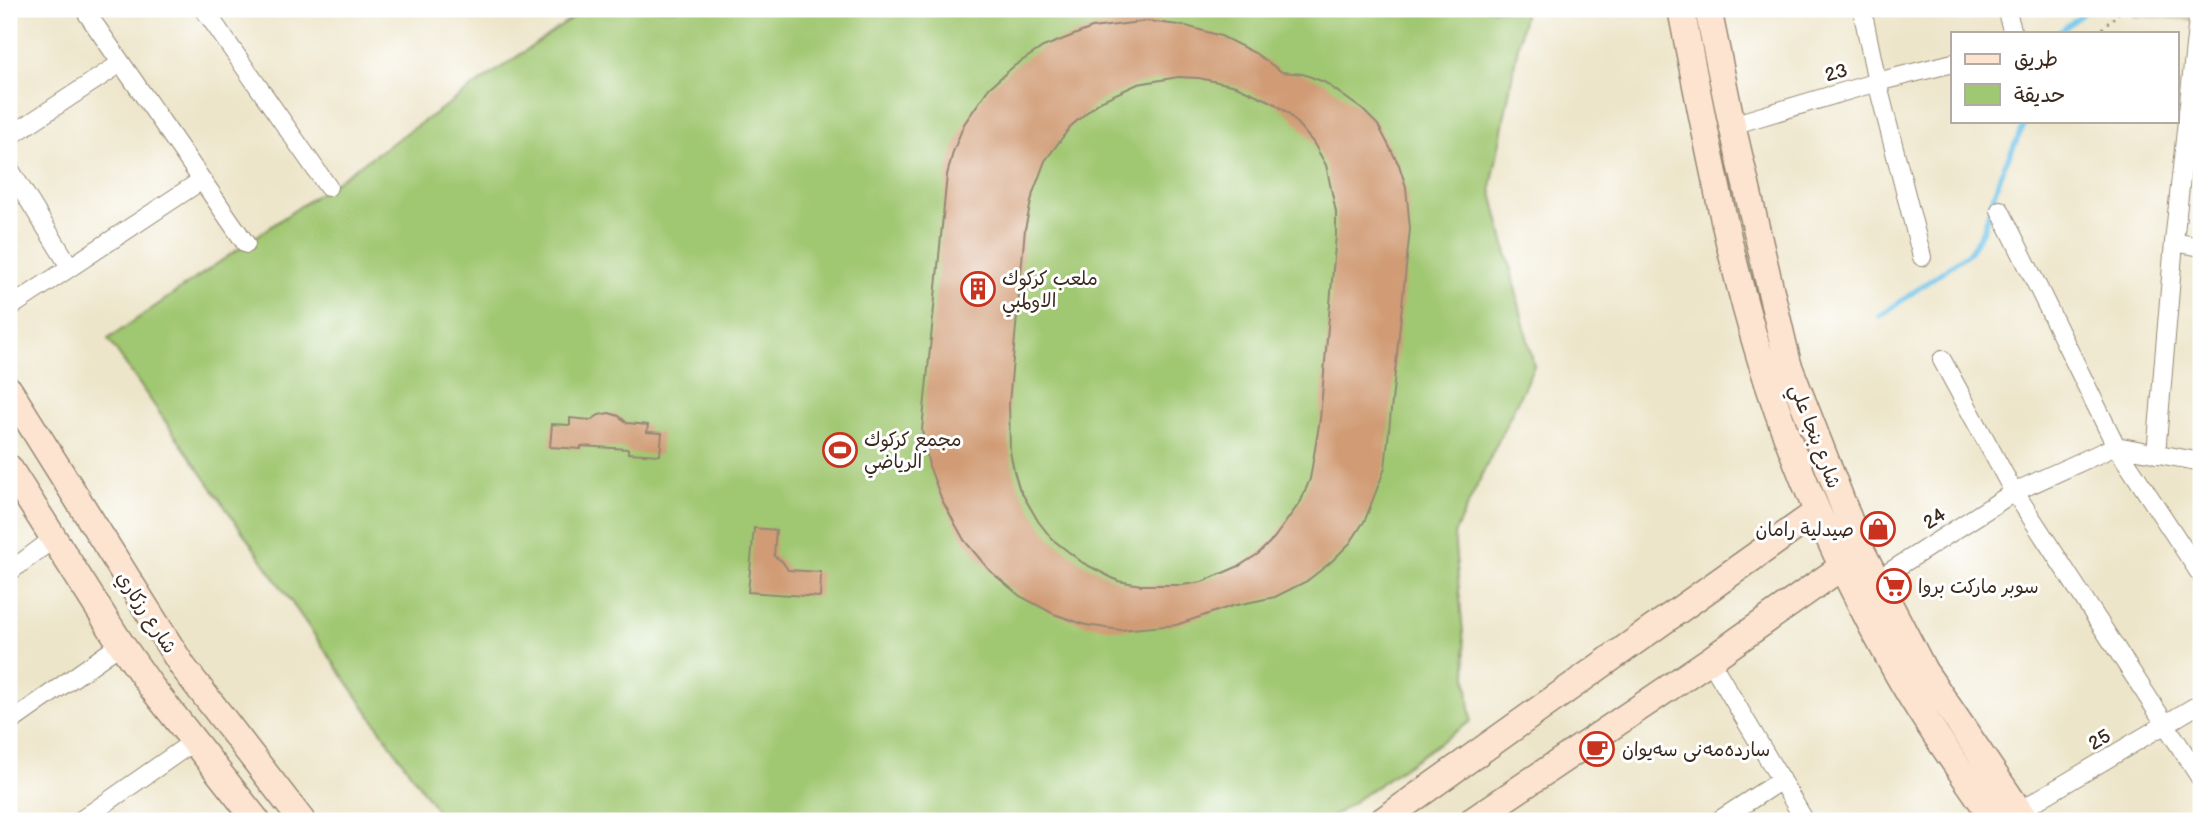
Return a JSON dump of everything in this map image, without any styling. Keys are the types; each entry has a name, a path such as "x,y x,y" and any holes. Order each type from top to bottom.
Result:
{"street":[{"path":"84,9 246,244"},
{"path":"204,9 328,187"},
{"name":"شارع بنجا علي","path":"1681,9 1722,208 1752,332 1791,448 1817,512 1896,671 1995,821"},
{"name":"شارع بنجا علي","path":"1708,9 1732,125 1788,363 1860,548 1924,671 2023,816"},
{"path":"1862,9 1877,82 1922,257"},
{"path":"2006,9 2013,32"},
{"path":"2156,454 2182,117 2199,9"},
{"path":"9,137 121,63"},
{"name":"23","path":"1732,125 1877,82 1951,64"},
{"path":"9,168 70,267"},
{"path":"9,308 202,180"},
{"path":"1722,208 1751,201"},
{"path":"2000,210 2116,446 2201,575"},
{"path":"2174,242 2201,247"},
{"path":"1942,360 2014,492 2201,779"},
{"name":"شارع رزكاري","path":"9,390 183,667 302,821"},
{"path":"2116,446 2201,462"},
{"name":"24","path":"1877,580 2014,492 2116,446"},
{"name":"شارع رزكاري","path":"9,468 121,644 152,688 257,821"},
{"path":"1382,821 1817,512"},
{"path":"9,572 53,539"},
{"path":"1472,821 1710,660 1843,566"},
{"path":"9,723 121,644"},
{"path":"1710,660 1805,821"},
{"path":"152,688 183,667"},
{"name":"25","path":"2023,816 2164,724 2201,704"},
{"path":"80,821 194,742"},
{"path":"1718,821 1781,780"}],"path":[{"path":"2098,32 2123,9"}],"green space":[{"name":"مجمع كركوك الرياضي","path":"586,9 1525,9 1491,188 1534,366 1454,534 1471,721 1326,821 444,821 108,339"}],"sand":[{"path":"2134,9 2201,9 2201,19 2134,16"}],"building":[{"name":"ملعب كركوك الاولمبي","path":"1148,21 1186,26 1221,36 1255,53 1282,72 1303,74 1324,82 1363,110 1378,125 1399,165 1406,187 1410,229 1385,468 1365,520 1350,543 1307,581 1275,597 1232,606 1176,625 1120,630 1086,625 1054,614 1020,596 990,571 964,540 942,500 929,466 922,430 947,175 964,124 989,88 1014,66 1043,47 1092,28","holes":["1178,77 1199,78 1236,86 1272,102 1288,113 1313,142 1326,165 1336,212 1336,235 1320,419 1310,479 1301,501 1274,538 1258,554 1239,566 1202,582 1141,585 1118,581 1083,563 1052,539 1019,488 1010,451 1009,403 1025,229 1033,193 1045,161 1071,126 1100,101 1138,84"]},
{"path":"609,413 619,416 627,423 648,425 647,432 662,433 660,455 628,453 628,449 550,447 552,424 570,425 570,418 591,420"},
{"path":"754,528 776,530 774,556 782,561 788,570 821,572 820,597 748,592"}],"waterway":[{"path":"2059,32 2089,9"},
{"path":"1880,316 1970,252 1984,228 2000,175 2026,122"}],"place":[{"name":"ملعب كركوك الاولمبي","path":"978,289"},
{"name":"مجمع كركوك الرياضي","path":"840,450"},
{"name":"صيدلية رامان","path":"1878,529"},
{"name":"سوبر ماركت بروا","path":"1894,586"},
{"name":"ساردەمەنی سەیوان","path":"1597,749"}]}
